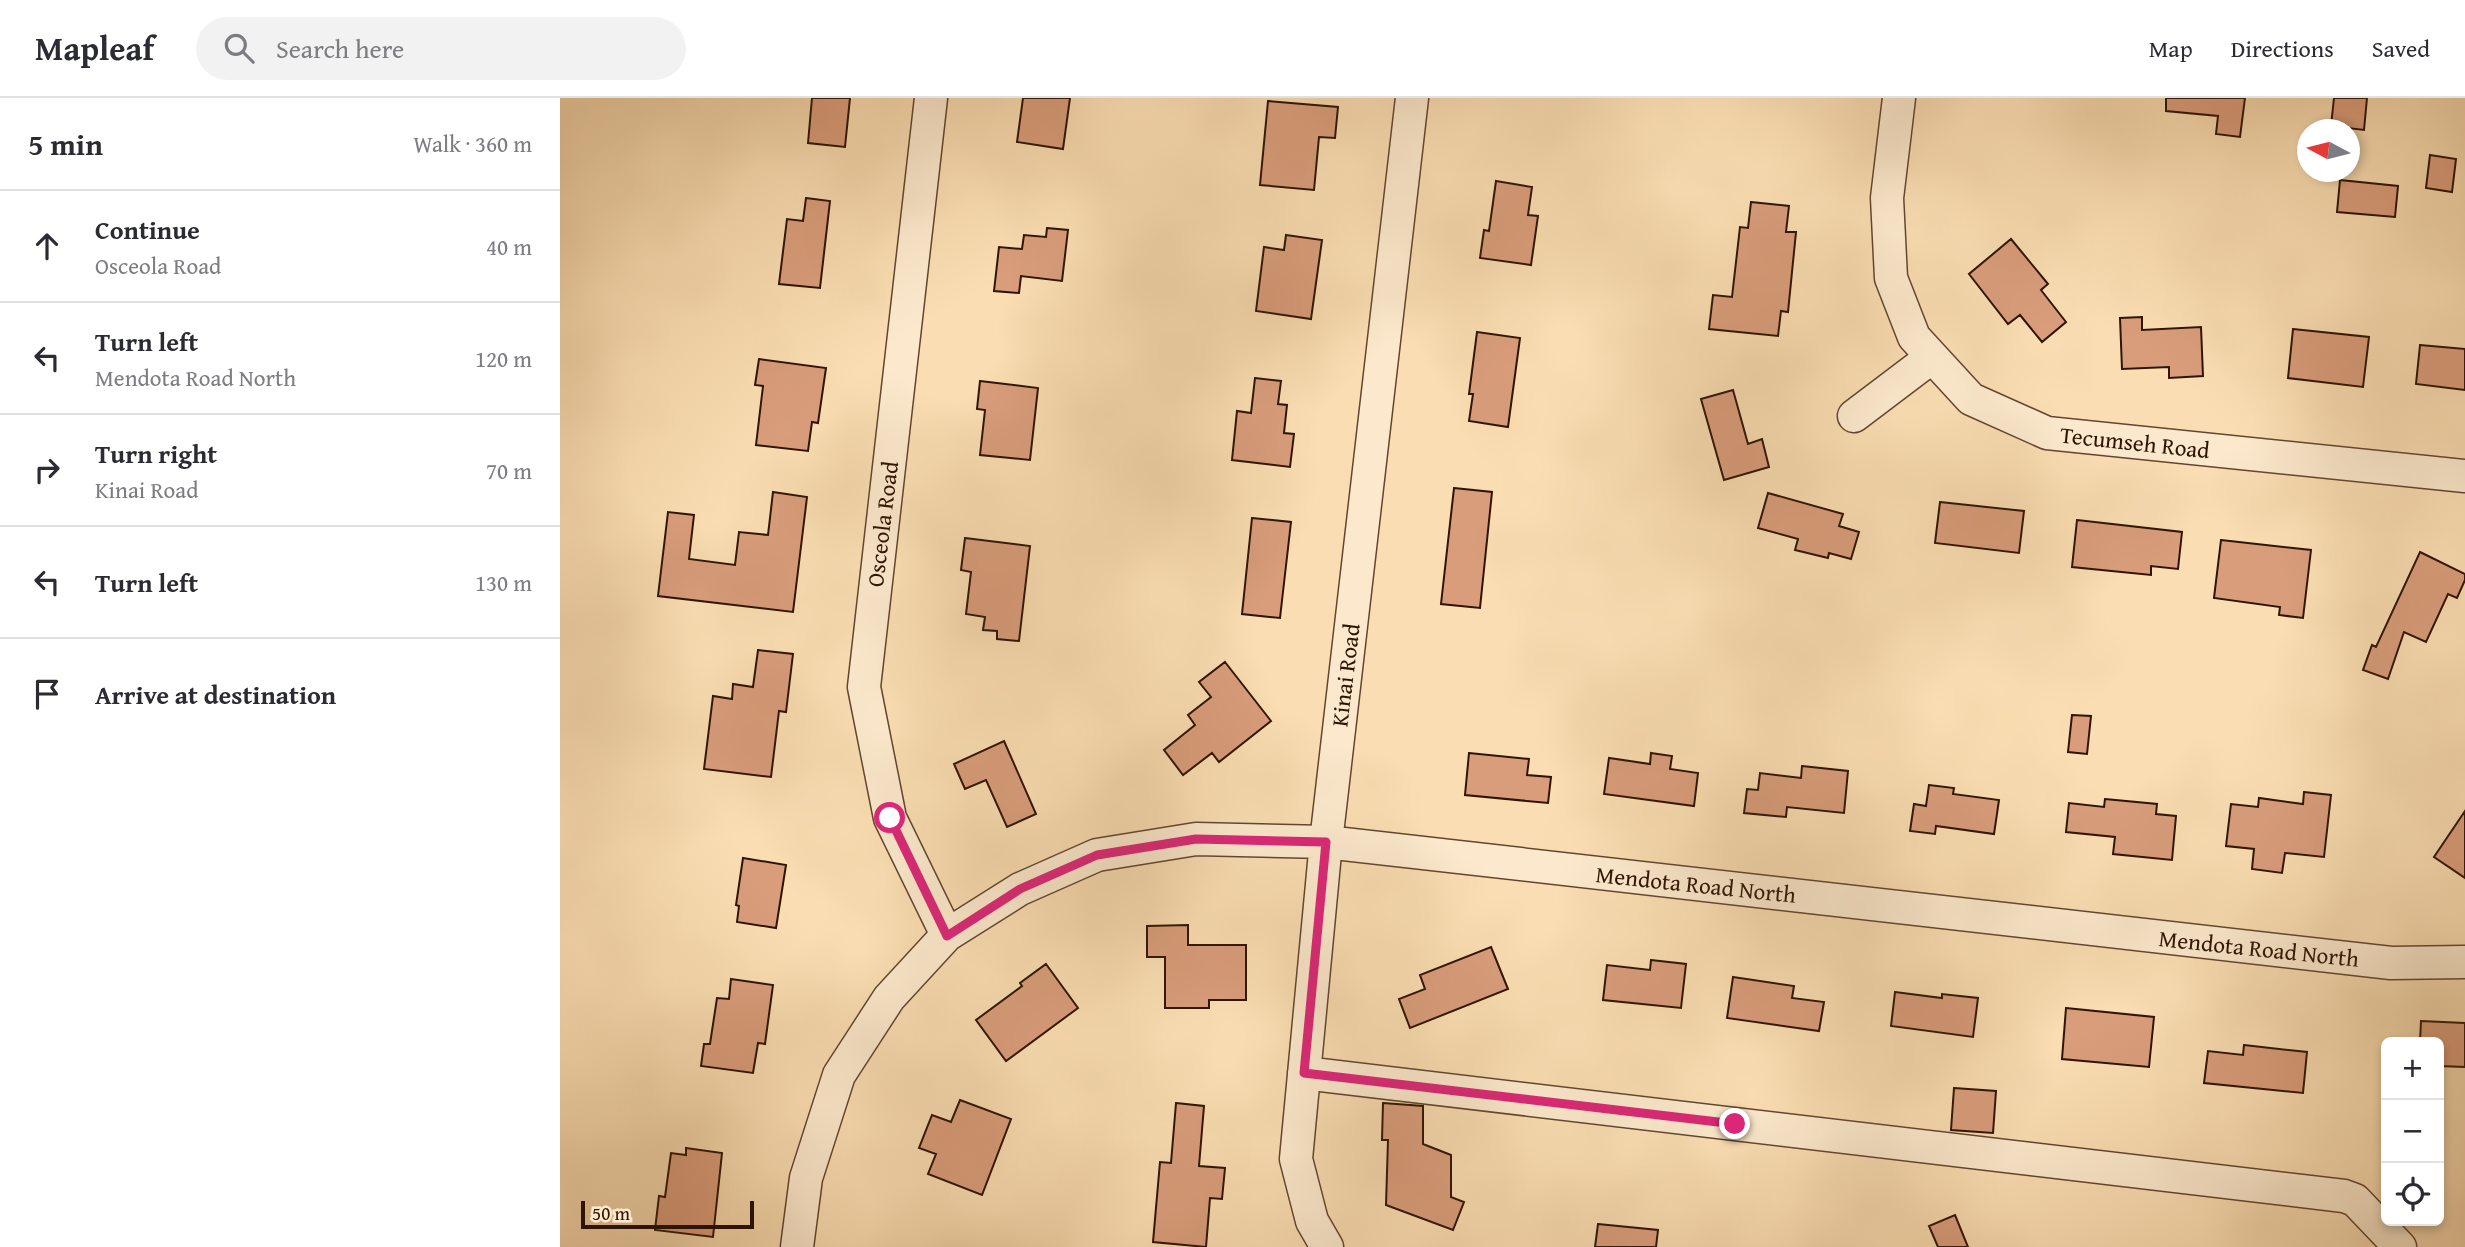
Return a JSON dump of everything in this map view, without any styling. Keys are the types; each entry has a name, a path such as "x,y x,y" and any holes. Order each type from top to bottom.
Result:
{"street":[{"name":"Osceola Road","path":"931,98 864,687 890,818 947,936"},
{"name":"Kinai Road","path":"1327,1247 1312,1221 1296,1159 1326,842 1412,98"},
{"name":"Tecumseh Road","path":"1899,98 1887,198 1891,278 1914,337 1971,399 2047,433 2465,476"},
{"path":"1854,416 1932,357"},
{"name":"Mendota Road North","path":"797,1247 806,1178 839,1075 889,998 947,936 1020,889 1097,855 1196,839 1326,842 2391,963 2465,962"},
{"path":"1304,1073 2344,1196 2355,1200 2400,1247"}],"building":[{"path":"812,98 850,98 845,147 808,143"},
{"path":"1023,98 1070,98 1063,149 1017,142"},
{"path":"2166,98 2245,98 2240,137 2216,134 2218,116 2166,111"},
{"path":"2334,98 2367,98 2364,130 2360,130 2360,119 2332,119"},
{"path":"1268,101 1338,107 1335,138 1319,137 1314,190 1260,185"},
{"path":"2430,155 2456,159 2452,192 2426,188"},
{"path":"1496,181 1532,187 1528,215 1538,216 1531,265 1480,258 1484,230 1489,231"},
{"path":"2340,182 2398,186 2395,217 2337,212"},
{"path":"806,198 830,201 820,288 779,284 787,219 803,221"},
{"path":"1751,202 1789,206 1786,232 1796,232 1788,312 1781,311 1778,336 1709,329 1713,295 1732,297 1740,227 1748,228"},
{"path":"1047,228 1068,230 1062,281 1021,276 1019,293 994,291 999,247 1022,249 1024,235 1046,237"},
{"path":"1286,235 1322,240 1311,319 1256,311 1264,247 1284,250"},
{"path":"2011,239 2048,284 2041,290 2066,322 2042,342 2020,315 2008,324 1969,274"},
{"path":"2142,317 2142,330 2201,327 2203,376 2169,378 2169,367 2122,369 2120,318"},
{"path":"2293,329 2369,337 2363,387 2288,378"},
{"path":"1477,332 1520,338 1508,427 1469,421 1473,394 1469,394"},
{"path":"2420,345 2465,349 2465,390 2416,384"},
{"path":"759,359 826,368 818,423 812,422 808,451 756,445 763,386 755,385"},
{"path":"1255,378 1281,381 1278,404 1287,405 1284,433 1294,434 1290,467 1232,460 1237,411 1251,413"},
{"path":"980,381 1038,388 1030,460 980,455 985,410 977,409"},
{"path":"1733,390 1748,444 1762,439 1769,467 1724,480 1701,399"},
{"path":"1454,488 1492,492 1480,608 1441,604"},
{"path":"773,492 807,497 793,612 658,596 668,512 694,515 689,559 735,565 739,532 768,535"},
{"path":"1768,493 1843,514 1839,526 1859,532 1851,559 1829,553 1828,558 1795,550 1798,539 1758,528"},
{"path":"1940,502 2024,511 2019,553 1935,543"},
{"path":"1252,518 1291,522 1280,618 1242,614"},
{"path":"2077,520 2182,532 2178,569 2151,566 2151,575 2072,567"},
{"path":"965,538 1030,546 1019,641 997,639 997,631 983,630 985,617 966,614 971,572 961,570"},
{"path":"2221,540 2311,550 2303,618 2279,615 2280,607 2214,598"},
{"path":"2420,552 2465,574 2457,598 2448,594 2426,642 2404,632 2388,679 2363,670 2372,645 2376,647"},
{"path":"758,650 793,654 786,712 779,711 771,777 704,769 713,696 732,699 733,684 753,687"},
{"path":"1225,662 1271,721 1219,762 1212,753 1183,775 1164,750 1195,725 1188,715 1211,697 1199,682"},
{"path":"2072,715 2091,716 2087,754 2068,752"},
{"path":"1004,741 1036,814 1007,827 986,780 965,789 954,764"},
{"path":"1469,753 1529,759 1527,775 1551,777 1548,803 1465,795"},
{"path":"1651,753 1672,756 1670,769 1698,773 1694,806 1604,794 1609,758 1650,764"},
{"path":"1802,766 1848,771 1844,813 1787,807 1786,817 1744,813 1747,789 1758,790 1760,773 1801,778"},
{"path":"1929,785 1954,788 1953,794 1999,800 1994,834 1936,826 1935,834 1910,831 1914,804 1926,806"},
{"path":"2304,792 2331,795 2324,857 2285,853 2282,873 2252,869 2254,849 2226,846 2231,804 2258,807 2259,798 2303,804"},
{"path":"2105,799 2157,804 2156,814 2176,816 2172,860 2113,854 2115,837 2066,832 2069,803 2104,807"},
{"path":"2465,811 2465,878 2434,857"},
{"path":"743,858 786,865 776,928 737,922 739,906 736,905"},
{"path":"1188,925 1188,945 1246,945 1246,1000 1209,1000 1209,1008 1165,1008 1165,957 1147,957 1147,926"},
{"path":"1491,947 1508,989 1410,1028 1399,999 1425,989 1420,975"},
{"path":"1651,960 1686,964 1681,1008 1603,1000 1607,965 1650,970"},
{"path":"1046,964 1078,1008 1006,1061 976,1020 1022,986 1020,983"},
{"path":"1733,977 1794,986 1792,998 1824,1002 1819,1031 1727,1018"},
{"path":"731,979 773,985 765,1044 758,1043 753,1073 701,1066 704,1044 710,1044 717,998 729,999"},
{"path":"1895,992 1942,998 1942,994 1978,998 1973,1037 1891,1026"},
{"path":"2066,1008 2154,1017 2149,1067 2062,1059"},
{"path":"2421,1021 2465,1023 2465,1067 2444,1066 2444,1037 2420,1037"},
{"path":"2244,1045 2307,1052 2303,1093 2204,1083 2208,1051 2243,1055"},
{"path":"1954,1088 1996,1091 1993,1133 1951,1130"},
{"path":"960,1100 1011,1119 982,1195 928,1174 936,1154 919,1148 932,1115 951,1122"},
{"path":"1176,1103 1204,1106 1199,1166 1225,1168 1222,1199 1210,1198 1206,1247 1153,1242 1160,1162 1171,1163"},
{"path":"1383,1103 1423,1106 1423,1144 1451,1155 1451,1197 1464,1202 1453,1230 1386,1205 1388,1140 1382,1140"},
{"path":"686,1148 722,1153 713,1237 655,1230 659,1196 665,1197 671,1153 686,1155"},
{"path":"1955,1215 1968,1247 1938,1247 1929,1226"},
{"path":"1598,1224 1658,1230 1656,1247 1595,1247"}],"route":[{"path":"890,818 947,936 1020,889 1097,855 1196,839 1326,842 1304,1073 1735,1124"}]}
